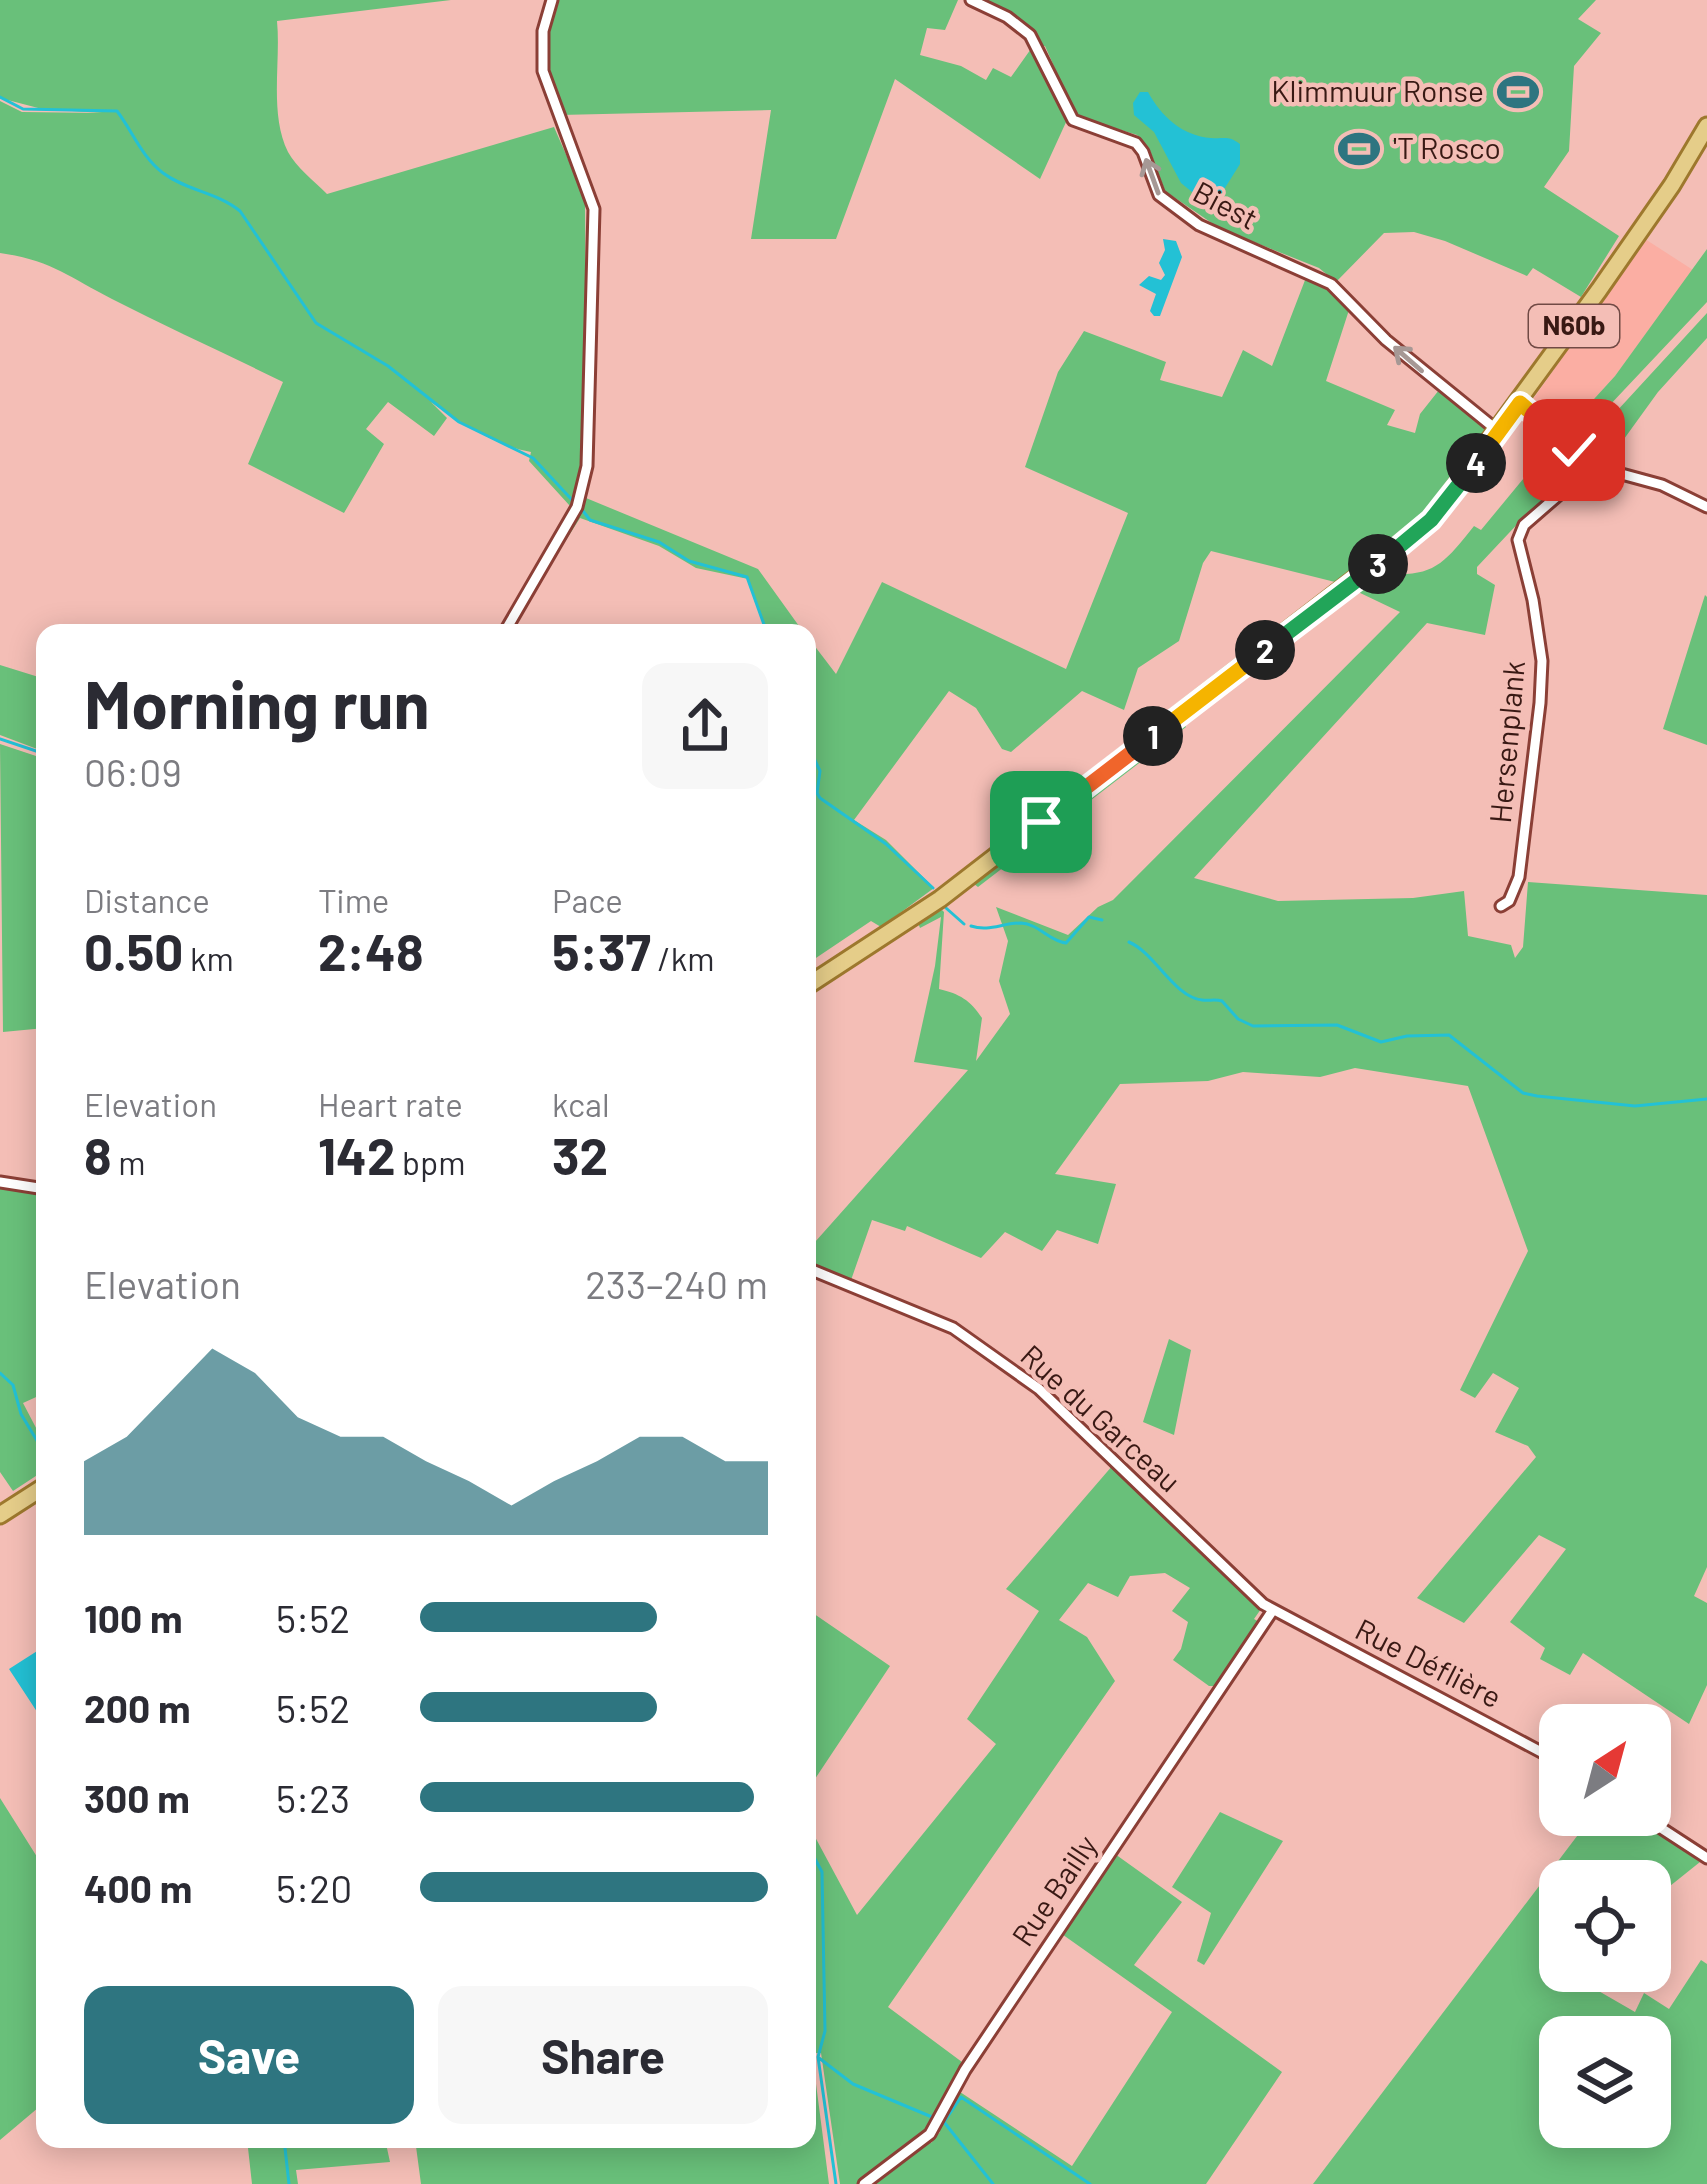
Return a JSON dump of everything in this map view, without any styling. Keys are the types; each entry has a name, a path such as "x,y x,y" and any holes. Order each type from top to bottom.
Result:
{"main road":[{"name":"N60b","path":"816,980 940,899 1405,543 1444,507 1672,184 1707,126"},
{"path":"0,1515 36,1492"}],"street":[{"path":"509,624 577,507 587,466 594,209 543,70 543,32 552,0"},
{"name":"Biest","path":"971,0 1030,35 1073,120 1140,147 1163,200 1218,235 1331,284 1386,340 1499,432"},
{"path":"1520,403 1592,466 1662,485 1707,507"},
{"name":"Hersenplank","path":"1501,906 1509,901 1519,877 1542,680 1540,640 1519,532 1592,466"},
{"path":"0,1182 36,1188"},
{"name":"Rue du Garceau","path":"816,1272 953,1328 1039,1389 1273,1610"},
{"name":"Rue Déflière","path":"1273,1610 1539,1751"},
{"name":"Rue Bailly","path":"864,2184 914,2148 939,2121 1016,1992 1273,1610"},
{"path":"1671,1835 1707,1858"}],"shaded area":[{"path":"1645,239 1693,270 1615,376 1563,433 1532,407 1532,401"}],"green space":[{"path":"0,0 451,0 277,21 277,105 282,137 296,163 327,194 554,127 585,198 586,344 580,465 585,428 584,464 570,506 529,461 531,452 491,439 431,402 447,418 434,436 388,402 366,429 384,444 344,513 248,464 283,382 59,270 0,253 0,101 22,112 102,113 42,109 0,98"},
{"path":"553,0 958,0 945,30 927,28 920,55 961,66 986,80 993,68 1011,77 1033,46 1067,120 1040,179 895,79 836,239 751,239 771,110 560,115 547,58"},
{"name":"'T Rosco","path":"980,0 1596,0 1578,19 1601,33 1574,66 1569,151 1544,187 1619,236 1581,297 1533,268 1527,276 1414,232 1384,233 1336,282 1319,268 1219,228 1165,191 1149,148 1137,135 1076,116 1045,46 1026,26"},
{"path":"1707,249 1707,302 1574,443 1563,433 1615,376"},
{"path":"1307,275 1324,282 1349,310 1326,381 1395,410 1387,425 1415,433 1420,414 1439,390 1489,431 1420,518 1335,582 1211,551 1179,641 1138,668 1124,710 1082,691 1011,752 1002,749 976,708 949,691 854,820 886,840 934,888 881,927 871,921 816,958 816,648 836,674 882,582 1066,669 1128,513 1025,467 1058,372 1084,331 1166,362 1160,380 1222,397 1243,350 1272,366"},
{"path":"1707,313 1707,338 1624,439 1615,435 1590,458 1581,450"},
{"path":"1557,438 1584,463 1477,567 1477,574 1495,585 1485,635 1427,623 1194,878 1278,901 1413,898 1464,891 1468,936 1511,945 1515,958 1523,947 1528,882 1707,895 1707,1567 1694,1596 1707,1603 1707,1685 1689,1724 1671,1712 1671,1704 1659,1704 1583,1653 1570,1675 1540,1659 1545,1648 1510,1622 1566,1549 1539,1535 1464,1623 1417,1598 1536,1457 1528,1446 1495,1432 1519,1388 1493,1373 1475,1398 1460,1390 1528,1251 1468,1086 1355,1068 1320,1077 1243,1072 1208,1081 1120,1084 1055,1174 1116,1184 1098,1244 1057,1230 1042,1251 1005,1232 981,1258 907,1226 905,1231 872,1220 850,1283 816,1267 816,1241 968,1070 914,1062 941,917 920,928 918,923 944,912 939,989 964,999 982,1018 976,1061 1010,1014 999,981 1008,941 996,907 1068,935 1098,907 1113,900 1400,612 1356,591 1380,573 1413,573 1435,566 1474,526 1481,530"},
{"path":"594,451 586,498 758,569 798,624 764,624 748,579 696,568 659,546 580,518 528,600 576,516"},
{"path":"1707,597 1707,745 1663,729"},
{"path":"0,665 36,676 36,749 0,735"},
{"path":"1183,722 1186,727 978,887 974,884"},
{"path":"0,744 36,756 36,1029 3,1032"},
{"path":"0,1187 36,1191 36,1397 23,1403 36,1428 36,1476 13,1491 0,1472"},
{"path":"1169,1339 1191,1350 1174,1435 1143,1422"},
{"path":"1113,1465 1261,1609 1254,1619 1263,1624 1217,1686 1209,1686 1173,1660 1188,1622 1172,1611 1190,1588 1165,1573 1130,1576 1118,1597 1088,1583 1059,1620 1087,1637 1115,1681 888,2007 962,2062 1100,1862 932,2127 861,2184 840,2184 821,2053 816,2053 816,1839 857,1915 996,1744 967,1719 1039,1611 1006,1589"},
{"path":"816,1615 890,1666 816,1777"},
{"path":"0,1798 36,1855 36,2110 0,2140"},
{"path":"1220,1812 1283,1841 1204,1965 1197,1961 1211,1913 1172,1887"},
{"path":"1577,1836 1662,1836 1700,1862 1671,1885 1671,1860 1559,1860"},
{"path":"1115,1854 1182,1902 1134,1965 1282,2072 1206,2184 869,2184 928,2139 931,2143 957,2090 1072,2166 1172,2012 1059,1932"},
{"path":"1539,1886 1539,1992 1600,1992 1635,2012 1644,1993 1669,2009 1701,1960 1707,1964 1707,2184 1313,2184"},
{"path":"816,2084 829,2184 421,2184 416,2148 816,2148"},
{"path":"248,2148 387,2148 390,2162 296,2170 298,2184 252,2184"}],"water":[{"path":"1140,92 1148,92 1166,117 1182,129 1240,144 1240,164 1218,199 1203,201 1181,183 1154,132 1134,115 1133,103"},
{"path":"1163,239 1176,241 1182,257 1160,316 1154,316 1150,311 1156,294 1139,285 1149,276 1161,280 1165,275 1159,263 1165,250"},
{"path":"36,1652 36,1710 9,1669"}],"waterway":[{"path":"0,97 23,109 117,111 163,173 240,211 316,323 388,366 459,422 533,458 573,501"},
{"path":"583,511 590,520 659,542 689,561 747,577 764,624"},
{"path":"0,739 36,751"},
{"path":"816,762 820,798 886,844 933,888"},
{"path":"946,908 964,924"},
{"path":"971,926 1027,924 1066,943 1089,917 1102,920"},
{"path":"1129,942 1182,991 1202,1000 1222,1001 1238,1019 1253,1026 1337,1025 1381,1042 1449,1035 1523,1093 1537,1096 1635,1106 1707,1099"},
{"path":"0,1373 13,1385 21,1414 36,1439"},
{"path":"816,1861 822,1872 825,2031 818,2057 836,2184"},
{"path":"819,2058 853,2084 932,2117"},
{"path":"993,2184 944,2122 961,2097 1090,2184"},
{"path":"285,2148 289,2184"}],"place":[{"name":"Klimmuur Ronse","path":"1518,92"},
{"name":"'T Rosco","path":"1359,149"}],"route":[{"path":"1041,822 1405,543 1444,507 1520,403 1574,450"}]}
